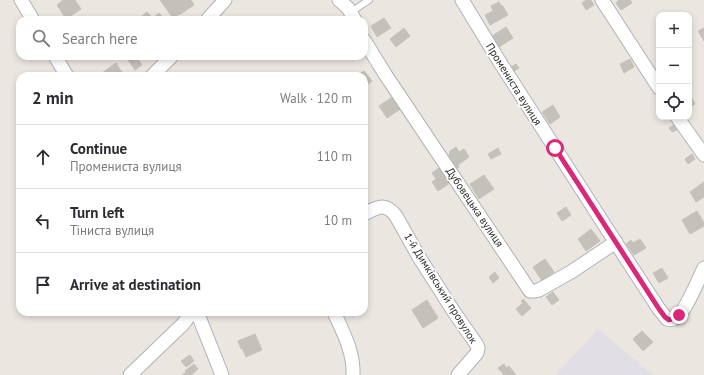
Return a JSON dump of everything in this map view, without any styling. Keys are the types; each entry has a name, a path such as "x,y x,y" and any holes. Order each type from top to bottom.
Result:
{"street":[{"path":"21,0 31,16"},
{"path":"211,16 225,0"},
{"path":"339,0 348,8 352,16"},
{"name":"Промениста вулиця","path":"462,0 501,64 659,309 667,319 669,320 679,315 704,268"},
{"path":"602,0 656,84"},
{"name":"Дубовецька вулиця","path":"368,46 530,291 539,290 571,272 616,242"},
{"path":"57,60 65,72"},
{"path":"156,72 168,60"},
{"path":"679,120 704,155"},
{"name":"1-й Димківський провулок","path":"368,212 384,206 391,210 396,216 419,257 478,347 477,352 458,375"},
{"path":"130,375 183,324 189,316"},
{"path":"199,316 222,375"},
{"path":"336,316 351,353 353,375"}],"lane":[{"path":"352,16 369,0"}],"shaded area":[{"path":"598,329 653,375 556,375"}],"building":[{"path":"63,0 75,0 81,9 70,16 64,16 57,5"},
{"path":"160,0 168,0 179,14 172,16"},
{"path":"168,0 191,0 194,5 179,15"},
{"path":"586,0 591,0 594,5 586,10 582,3"},
{"path":"619,0 630,0 632,3 621,10 616,3"},
{"path":"499,2 508,15 490,25 485,15 493,11 491,6"},
{"path":"147,12 151,16 142,16"},
{"path":"384,18 391,28 377,37 371,26"},
{"path":"506,27 513,38 499,47 492,36"},
{"path":"404,28 410,36 396,47 390,39"},
{"path":"704,28 704,41 698,31"},
{"path":"630,59 634,67 624,73 620,64"},
{"path":"128,60 139,60 142,65 135,70"},
{"path":"116,63 122,72 104,72"},
{"path":"516,64 519,68 513,72 511,67"},
{"path":"368,76 372,81 368,84"},
{"path":"394,96 402,108 387,118 379,106"},
{"path":"692,99 695,104 692,106"},
{"path":"553,105 560,117 550,124 542,112"},
{"path":"674,125 677,130 672,132 669,128"},
{"path":"456,147 459,152 464,149 469,157 458,165 459,167 457,169 449,156 450,151"},
{"path":"498,148 501,154 491,159 488,154"},
{"path":"692,154 695,159 688,164 685,159"},
{"path":"439,168 450,183 438,191 432,182 436,179 432,173"},
{"path":"484,175 494,189 479,199 470,184"},
{"path":"704,182 704,197 696,202 690,192"},
{"path":"566,207 571,215 562,221 557,213"},
{"path":"697,211 704,223 704,226 690,234 682,220"},
{"path":"591,229 600,241 586,251 578,239"},
{"path":"640,239 646,248 634,255 626,244 631,240 633,243"},
{"path":"545,259 554,272 542,281 533,267"},
{"path":"662,268 668,278 659,283 653,273"},
{"path":"495,272 499,278 493,283 489,277"},
{"path":"553,292 559,300 552,305 546,297"},
{"path":"523,299 531,308 522,316 516,309 523,303 521,301"},
{"path":"427,300 438,318 423,328 412,310"},
{"path":"642,331 653,342 643,351 633,339"},
{"path":"255,334 262,350 246,357 238,341"},
{"path":"190,355 194,361 186,367 181,361"},
{"path":"194,364 198,369 191,375 182,375 186,372 185,371"},
{"path":"504,364 506,368 509,366 516,375 504,375 498,368"}],"route":[{"path":"555,148 659,309 669,320 679,315"}]}
